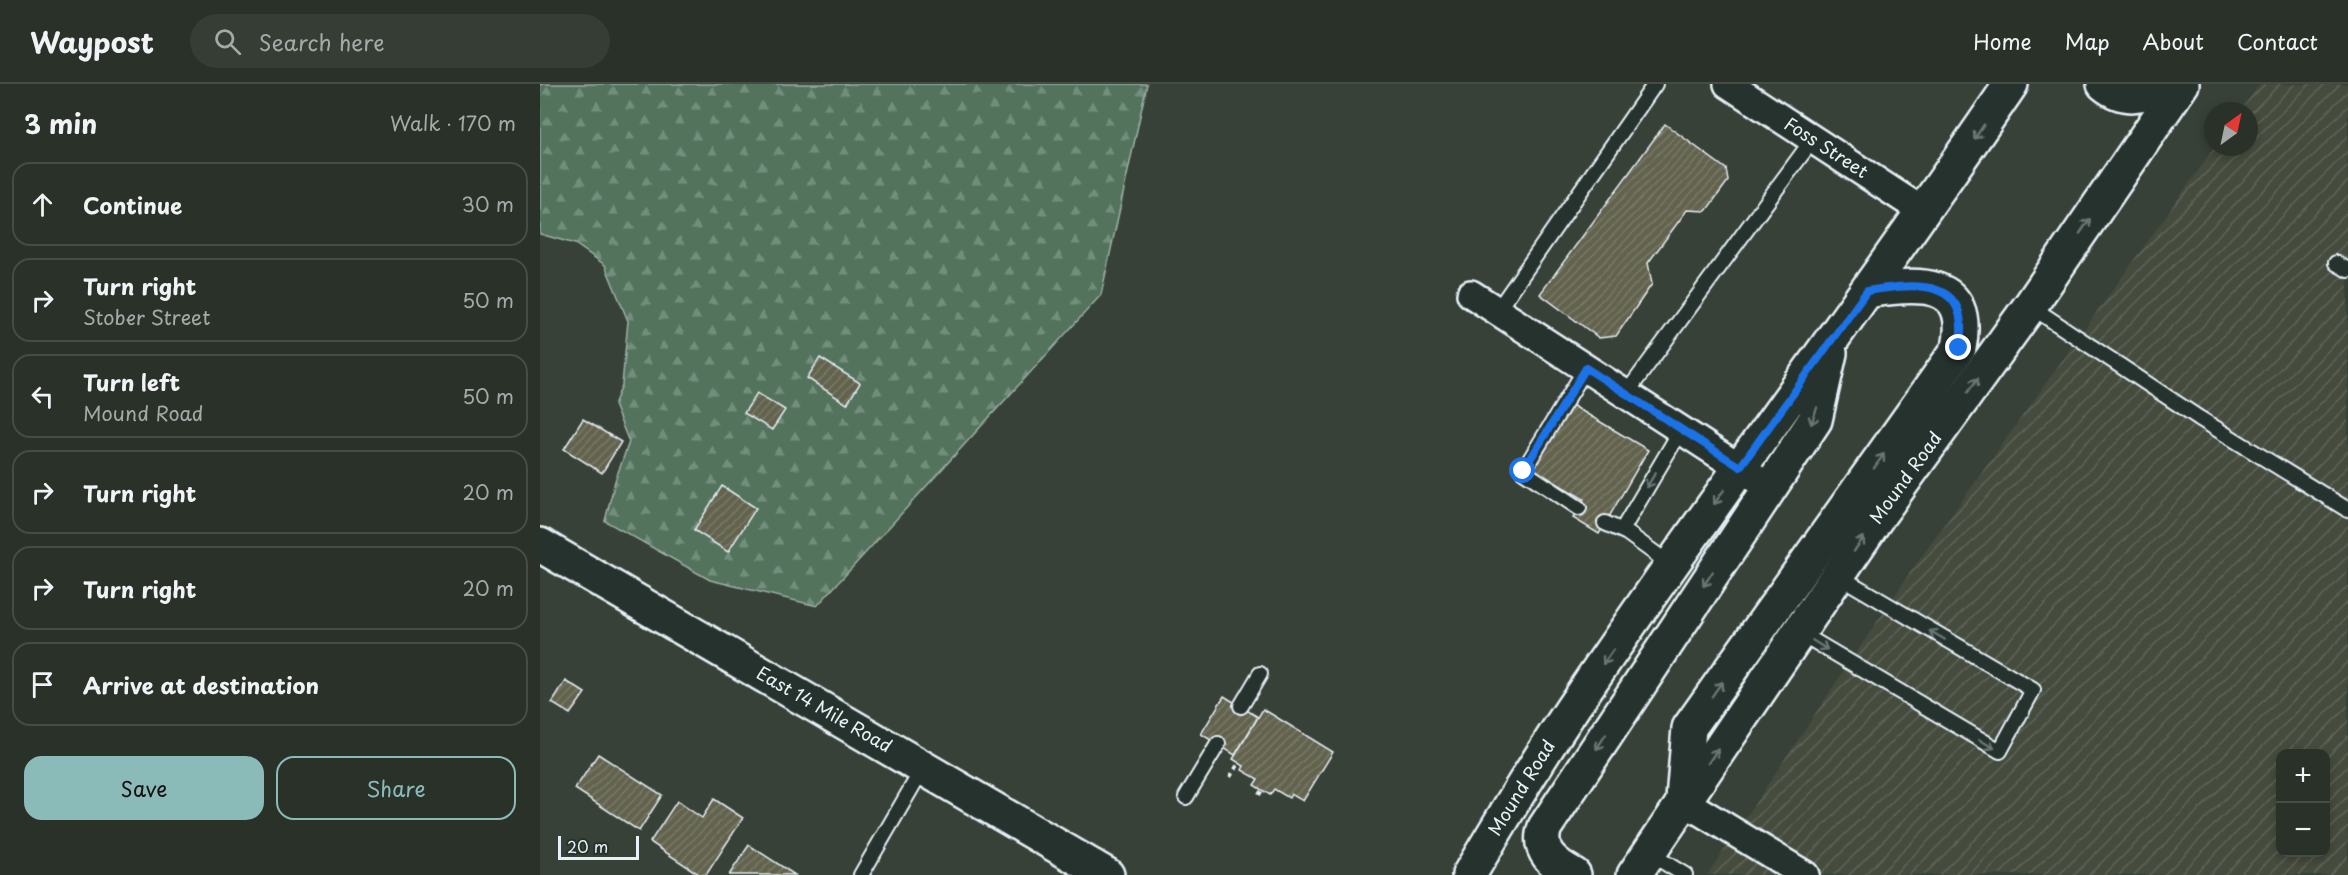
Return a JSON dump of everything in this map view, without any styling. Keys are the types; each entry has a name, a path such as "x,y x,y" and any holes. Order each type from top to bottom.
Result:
{"main road":[{"name":"Mound Road","path":"1469,875 1583,692 1740,467 1924,212 2011,84"},
{"path":"2104,84 2129,96 2150,92 2163,84"},
{"name":"Mound Road","path":"1642,864 1683,801 1785,622 1824,567 2030,306 2182,84"},
{"path":"1824,567 1959,348 1962,332 1960,315 1951,299 1938,290 1920,285 1905,285 1867,291"},
{"path":"1574,875 1557,866 1543,850 1541,839 1545,827 1815,420 1833,339"},
{"name":"East 14 Mile Road","path":"540,544 1107,875"}],"street":[{"name":"Foss Street","path":"1728,84 1924,212"},
{"path":"1471,294 1769,487"},
{"path":"1683,801 1804,875"}],"lane":[{"path":"1497,311 1655,84"},
{"path":"1626,394 1813,139"},
{"path":"2030,306 2199,418 2348,510"},
{"path":"1579,508 1523,471 1586,368"},
{"path":"1622,530 1681,430"},
{"path":"1605,523 1622,530 1671,565"},
{"path":"1785,622 2000,751 2033,690 1824,567"},
{"path":"1241,706 1260,674"},
{"path":"1186,797 1218,744"},
{"path":"861,875 923,767"},
{"path":"1642,864 1685,875"}],"path":[{"path":"1230,777 1239,762"}],"shaded area":[{"path":"2260,84 2348,84 2348,875 1707,875 1907,577 2209,156 2258,156 2258,102 2247,102"}],"green space":[{"path":"540,84 1147,84 1101,295 817,606 710,580 605,521 615,481 629,442 614,405 622,385 628,321 605,265 575,244 540,234"}],"building":[{"path":"1665,124 1726,169 1728,181 1706,211 1687,210 1648,263 1652,284 1616,336 1599,338 1540,294"},
{"path":"820,358 860,383 847,404 807,378"},
{"path":"757,393 785,410 772,430 744,413"},
{"path":"1570,404 1648,450 1599,534 1573,518 1584,499 1532,469"},
{"path":"583,419 621,442 602,473 564,449"},
{"path":"722,486 756,508 728,552 694,530"},
{"path":"566,681 585,693 570,714 552,703"},
{"path":"1224,696 1258,717 1235,755 1201,734"},
{"path":"1263,709 1333,752 1303,801 1291,794 1289,798 1274,789 1270,795 1254,785 1258,779 1242,770 1244,766 1233,759"},
{"path":"598,754 662,795 639,831 575,789"},
{"path":"714,799 743,818 706,875 700,875 650,842 677,801 702,818"},
{"path":"749,845 795,875 729,875"}],"route":[{"path":"1523,471 1586,368 1740,467 1867,291 1905,285 1920,285 1938,290 1951,299 1960,315 1962,332 1959,348"}]}
